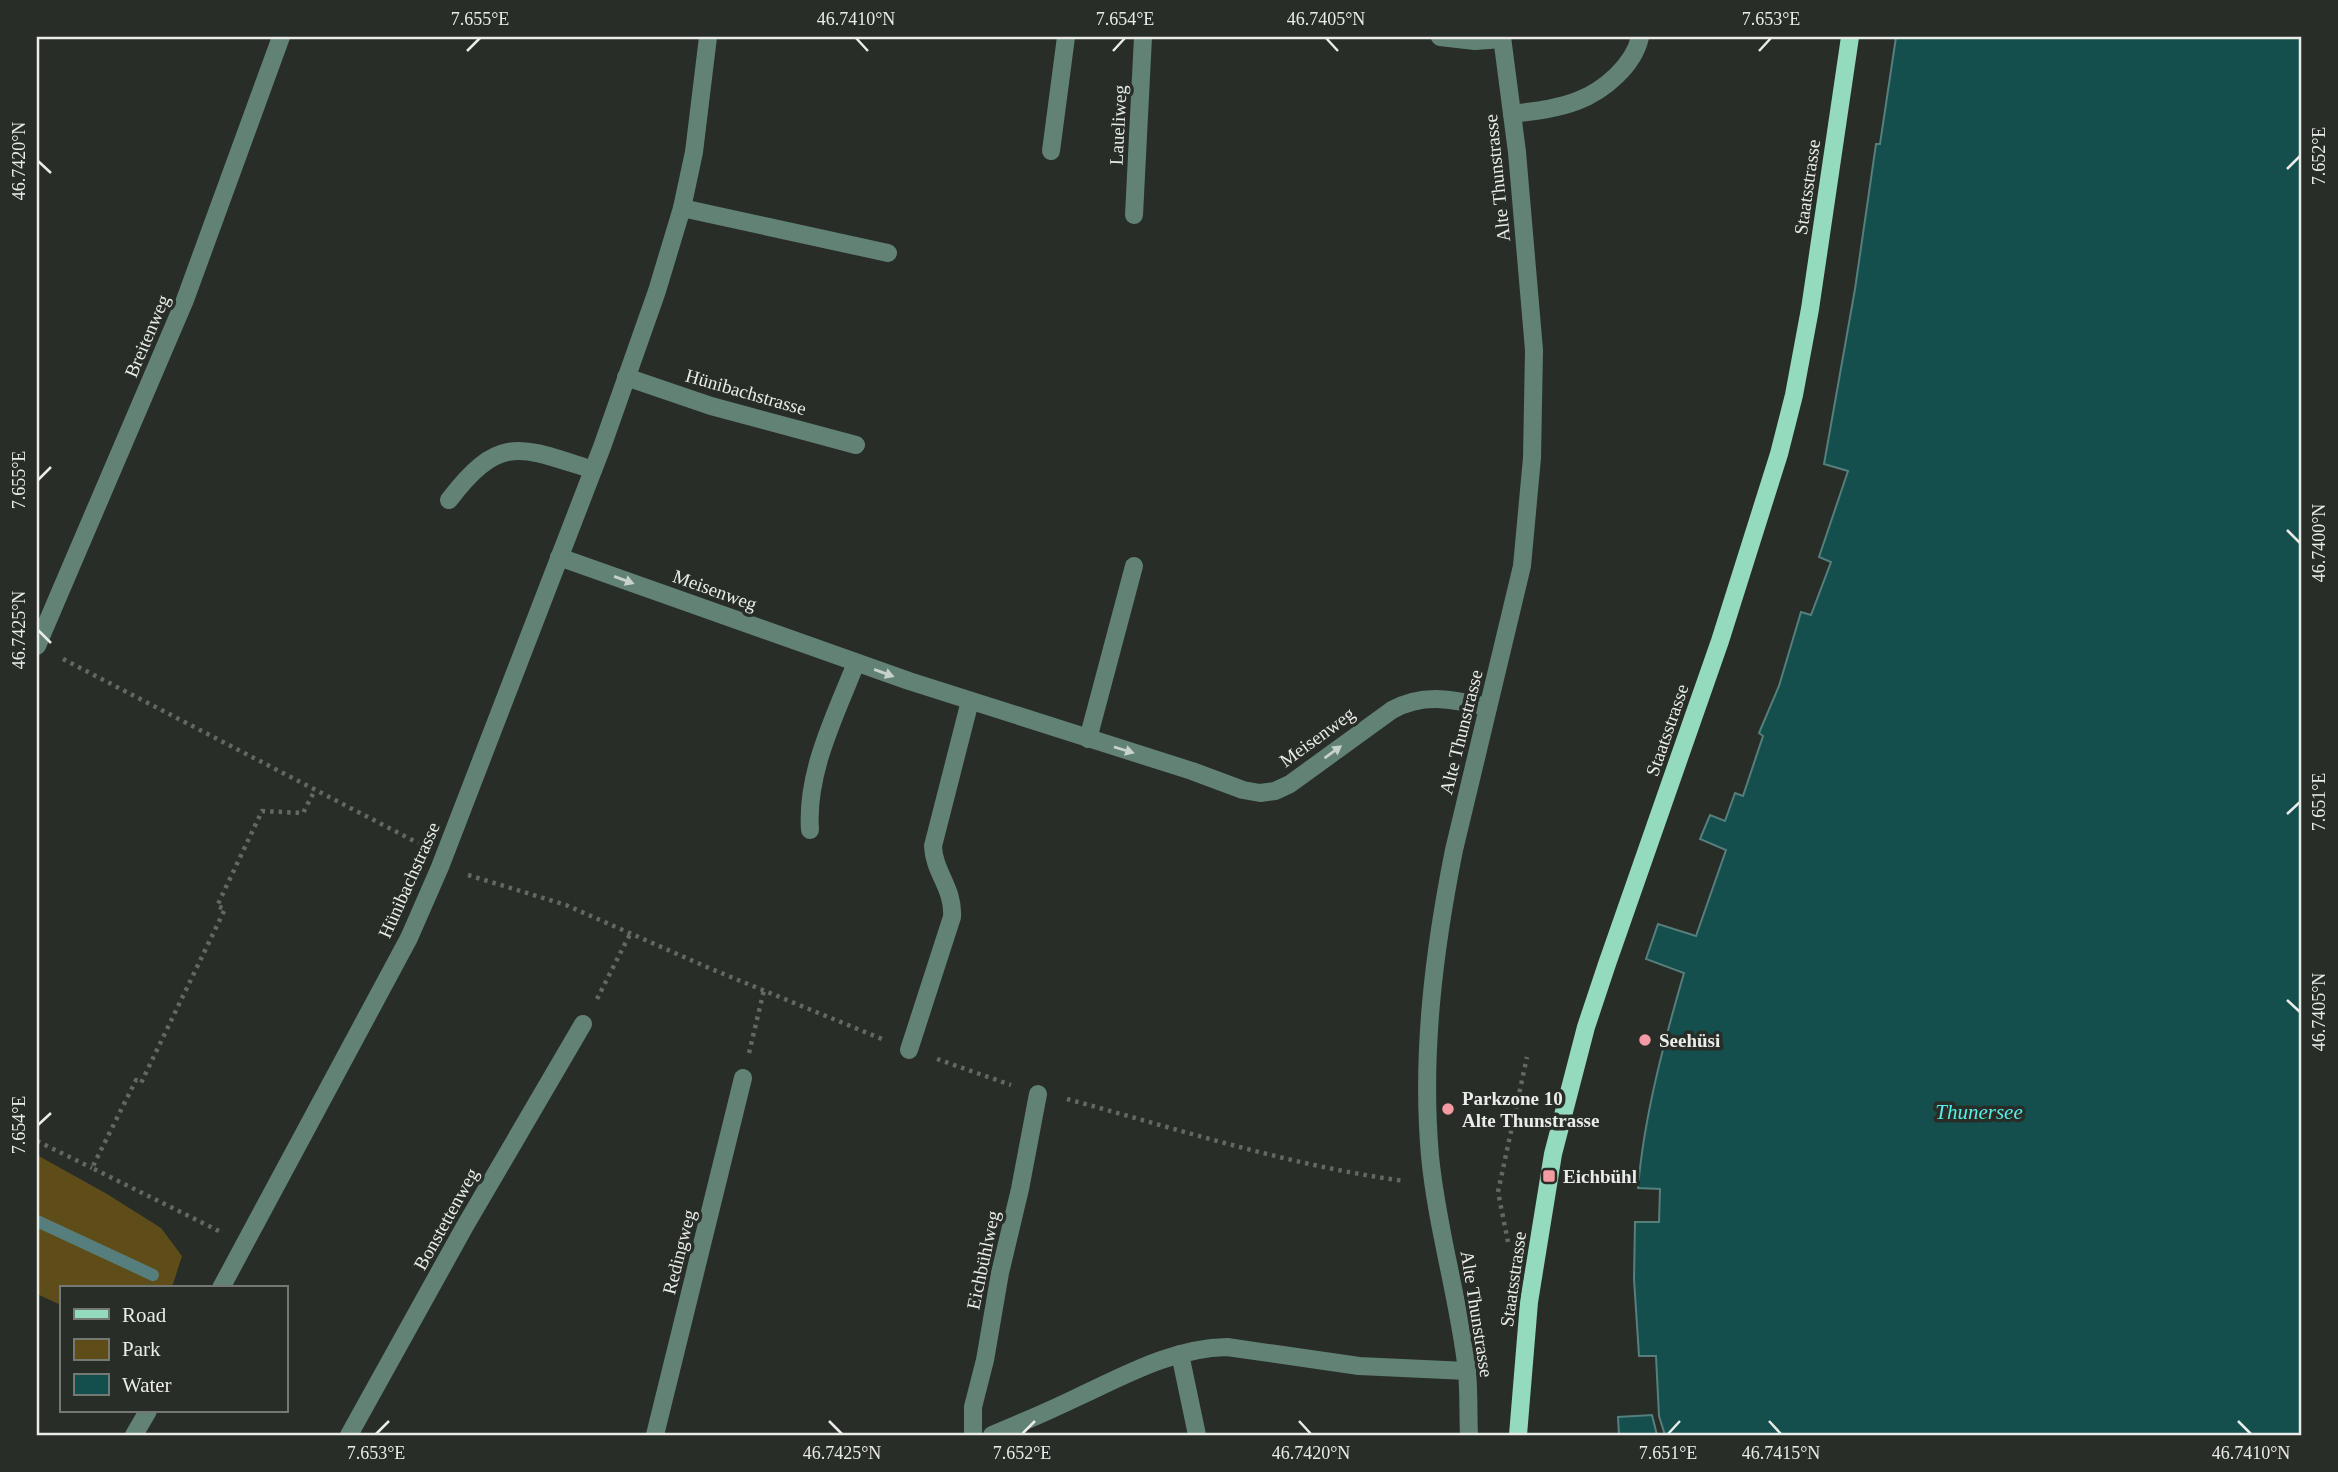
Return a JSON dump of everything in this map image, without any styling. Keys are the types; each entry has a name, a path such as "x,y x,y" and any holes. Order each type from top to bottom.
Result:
{"main road":[{"name":"Staatsstrasse","path":"1518,1435 1529,1302 1553,1154 1595,1002 1720,641 1779,454 1794,395 1810,309 1850,37"}],"street":[{"name":"Breitenweg","path":"37,646 185,300 281,37"},
{"name":"Hünibachstrasse","path":"223,1286 409,938 444,857 593,470 657,291 682,208 694,152 708,37"},
{"path":"1051,151 1066,37"},
{"name":"Laueliweg","path":"1134,215 1143,37"},
{"path":"1440,37 1475,41 1502,38"},
{"path":"1512,114 1579,101 1615,78 1630,63 1640,37"},
{"name":"Alte Thunstrasse","path":"1469,1435 1466,1371 1432,1170 1427,1114 1432,982 1443,908 1454,850 1522,566 1532,458 1534,350 1512,114 1502,38"},
{"path":"682,208 888,253"},
{"name":"Hünibachstrasse","path":"626,377 711,406 856,445"},
{"path":"449,500 481,464 497,454 536,452 593,470"},
{"name":"Meisenweg","path":"559,558 856,663 1192,771 1243,790 1260,793 1275,791 1290,783 1408,701 1443,698 1489,707"},
{"path":"1088,739 1135,566"},
{"path":"810,830 808,806 811,785 856,663"},
{"path":"909,1050 952,917 953,903 948,887 933,861 933,846 970,701"},
{"name":"Bonstettenweg","path":"349,1435 465,1226 583,1024"},
{"name":"Redingweg","path":"655,1435 743,1078"},
{"name":"Eichbühlweg","path":"974,1435 973,1408 1038,1094"},
{"path":"992,1435 1150,1364 1211,1348 1359,1366 1466,1371"},
{"path":"1180,1354 1197,1435"},
{"path":"134,1435 147,1412"}],"path":[{"path":"37,646 444,857"},
{"path":"93,1168 136,1080 141,1083 225,909 217,906 262,811 303,813 315,790"},
{"path":"583,1024 630,934"},
{"path":"743,1078 764,990"},
{"path":"1509,1252 1498,1192 1527,1057"},
{"path":"37,1141 245,1244"}],"green space":[{"path":"37,1155 161,1228 182,1256 170,1286 60,1286 60,1305 37,1294"}],"water":[{"name":"Thunersee","path":"1896,37 2301,37 2301,1435 1665,1435 1659,1416 1656,1356 1639,1356 1634,1279 1635,1222 1659,1222 1660,1189 1638,1188 1641,1161 1656,1079 1684,973 1646,959 1658,924 1696,936 1726,850 1700,839 1710,815 1725,821 1735,793 1743,796 1763,736 1759,733 1779,686 1801,612 1811,615 1831,562 1819,557 1848,471 1824,464"},
{"path":"1652,1415 1657,1435 1619,1435 1618,1417"}],"waterway":[{"path":"37,1221 153,1275"}],"place":[{"name":"Seehüsi","path":"1645,1040"},
{"name":"Parkzone 10 Alte Thunstrasse","path":"1448,1109"},
{"name":"Eichbühl","path":"1549,1176"}]}
